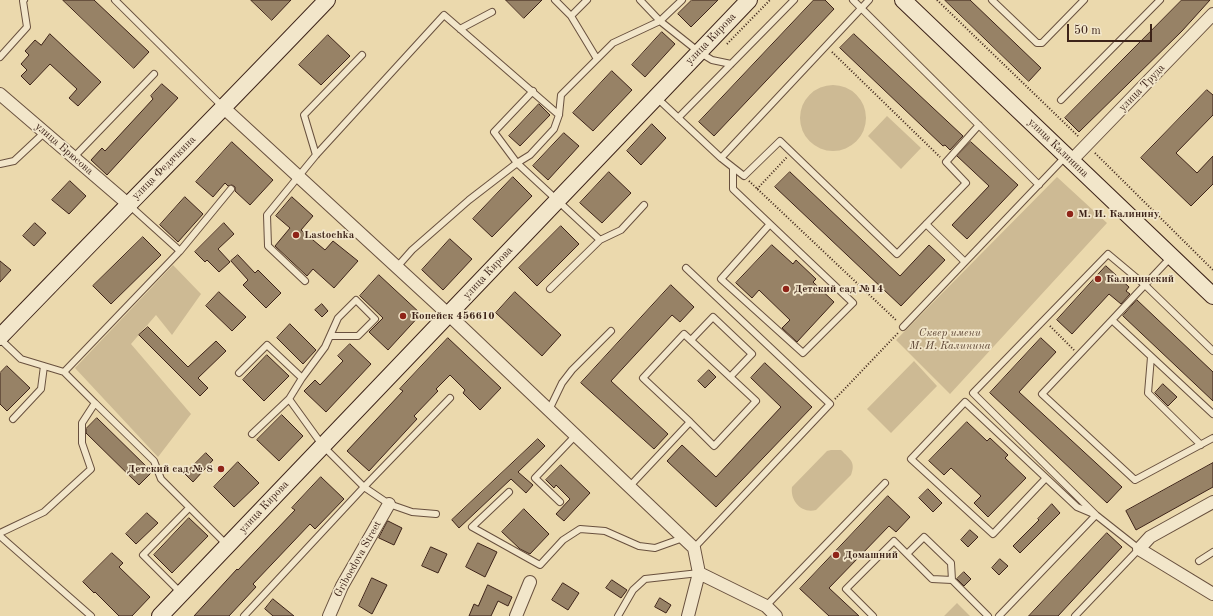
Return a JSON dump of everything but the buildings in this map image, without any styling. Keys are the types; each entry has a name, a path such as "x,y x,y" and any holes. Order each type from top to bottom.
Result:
{"street":[{"name":"улица Федячкина","path":"0,338 327,0"},
{"name":"улица Калинина","path":"902,0 1213,296"},
{"name":"улица Кирова","path":"160,616 449,315 746,1"},
{"name":"улица Труда","path":"1068,159 1086,145 1213,14"},
{"name":"улица Брюсова","path":"0,94 128,204"},
{"path":"224,108 449,315 694,548 699,573 688,616"},
{"path":"1213,502 1150,537 1139,549 1213,594"},
{"name":"Griboedova Street","path":"329,616 342,586 389,504"},
{"path":"699,573 766,606 776,616"},
{"path":"516,616 530,582"}],"lane":[{"path":"0,57 27,27 24,0"},
{"path":"115,0 224,108"},
{"path":"555,0 571,16 597,59"},
{"path":"571,16 587,0"},
{"path":"640,0 660,21 699,52 712,60 731,64"},
{"path":"397,267 412,250 469,200 517,163 530,155 554,129 559,115 561,95 613,43 660,21 682,0"},
{"path":"678,118 794,0"},
{"path":"853,0 1038,185"},
{"path":"721,158 869,0"},
{"path":"992,0 1037,43 1042,43 1084,0"},
{"path":"1061,100 1160,0"},
{"path":"460,29 492,12"},
{"path":"305,281 268,246 267,215 316,155 444,15 559,115"},
{"path":"316,155 304,115 362,55"},
{"path":"74,157 154,74"},
{"path":"533,91 494,132 517,163 558,199 600,240"},
{"path":"655,97 721,158 744,176 780,141 897,254 966,183 946,162 979,125"},
{"path":"0,164 14,161 45,132"},
{"path":"903,327 1038,185 1068,159"},
{"path":"733,168 733,189 770,224 853,303 802,353 721,279 770,224"},
{"path":"64,372 180,251 231,189"},
{"path":"128,204 180,251"},
{"path":"550,289 600,240 622,230 644,205"},
{"path":"926,224 965,262"},
{"path":"1075,616 1139,549 1096,515 973,393 1108,254 1145,285 1213,351"},
{"path":"1172,256 1042,394 1135,480 1213,438"},
{"path":"686,268 830,404 694,548"},
{"path":"252,434 289,399 302,378 325,348 330,336 338,318 356,300 375,319 358,336 330,336"},
{"path":"691,340 713,317 752,354 730,377"},
{"path":"1112,320 1213,414"},
{"path":"549,410 562,383 572,370 611,331"},
{"path":"684,334 730,377 756,401 714,446 643,378 684,334"},
{"path":"0,338 21,359 64,372 154,461 161,479 228,546"},
{"path":"239,373 267,345 302,378"},
{"path":"1151,357 1148,393 1201,445"},
{"path":"13,419 41,389 44,366"},
{"path":"244,616 364,487 450,398"},
{"path":"289,399 323,446 364,487 389,504 412,512 436,514"},
{"path":"1046,478 993,534 911,459 965,402 1077,507 1096,515"},
{"path":"91,616 0,535 44,512 91,469 82,443 82,423 95,403"},
{"path":"629,486 690,422"},
{"path":"560,502 535,478 575,436"},
{"path":"766,606 885,483"},
{"path":"509,492 472,527 540,566 563,540 580,529 605,531 638,546 655,548 683,538"},
{"path":"182,594 143,555 189,508"},
{"path":"999,616 1096,515"},
{"path":"907,554 924,537 951,563 952,580 988,616"},
{"path":"874,616 846,589 894,541 932,579 952,580"},
{"path":"1199,561 1213,552"},
{"path":"618,616 633,590 645,579 699,573"}],"path":[{"path":"937,0 1213,270"},
{"path":"826,46 946,162"},
{"path":"757,189 792,152"},
{"path":"744,176 903,327 830,404"},
{"path":"1043,320 1079,355"}],"green space":[{"path":"833,85 845,88 856,95 863,106 866,118 863,130 856,141 845,148 833,151 821,148 810,141 803,130 800,118 803,106 810,95 821,88"},
{"path":"887,116 921,148 901,169 868,136"},
{"name":"Сквер имени М. И. Калинина","path":"1057,177 1107,223 950,394 896,340"},
{"path":"173,265 201,294 172,335 156,315 131,344 191,414 158,457 75,368"},
{"path":"914,361 937,386 891,433 867,409"},
{"path":"841,450 849,458 853,467 851,475 816,510 806,510 795,501 792,487 827,451"},
{"path":"957,603 970,616 944,616"}],"place":[{"name":"М. И. Калинину","path":"1070,214"},
{"name":"Lastochka","path":"296,235"},
{"name":"Калининский","path":"1098,279"},
{"name":"Детский сад №14","path":"786,289"},
{"name":"Копейск 456610","path":"403,316"},
{"name":"Детский сад № 8","path":"221,469"},
{"name":"Домашний","path":"836,555"}]}
